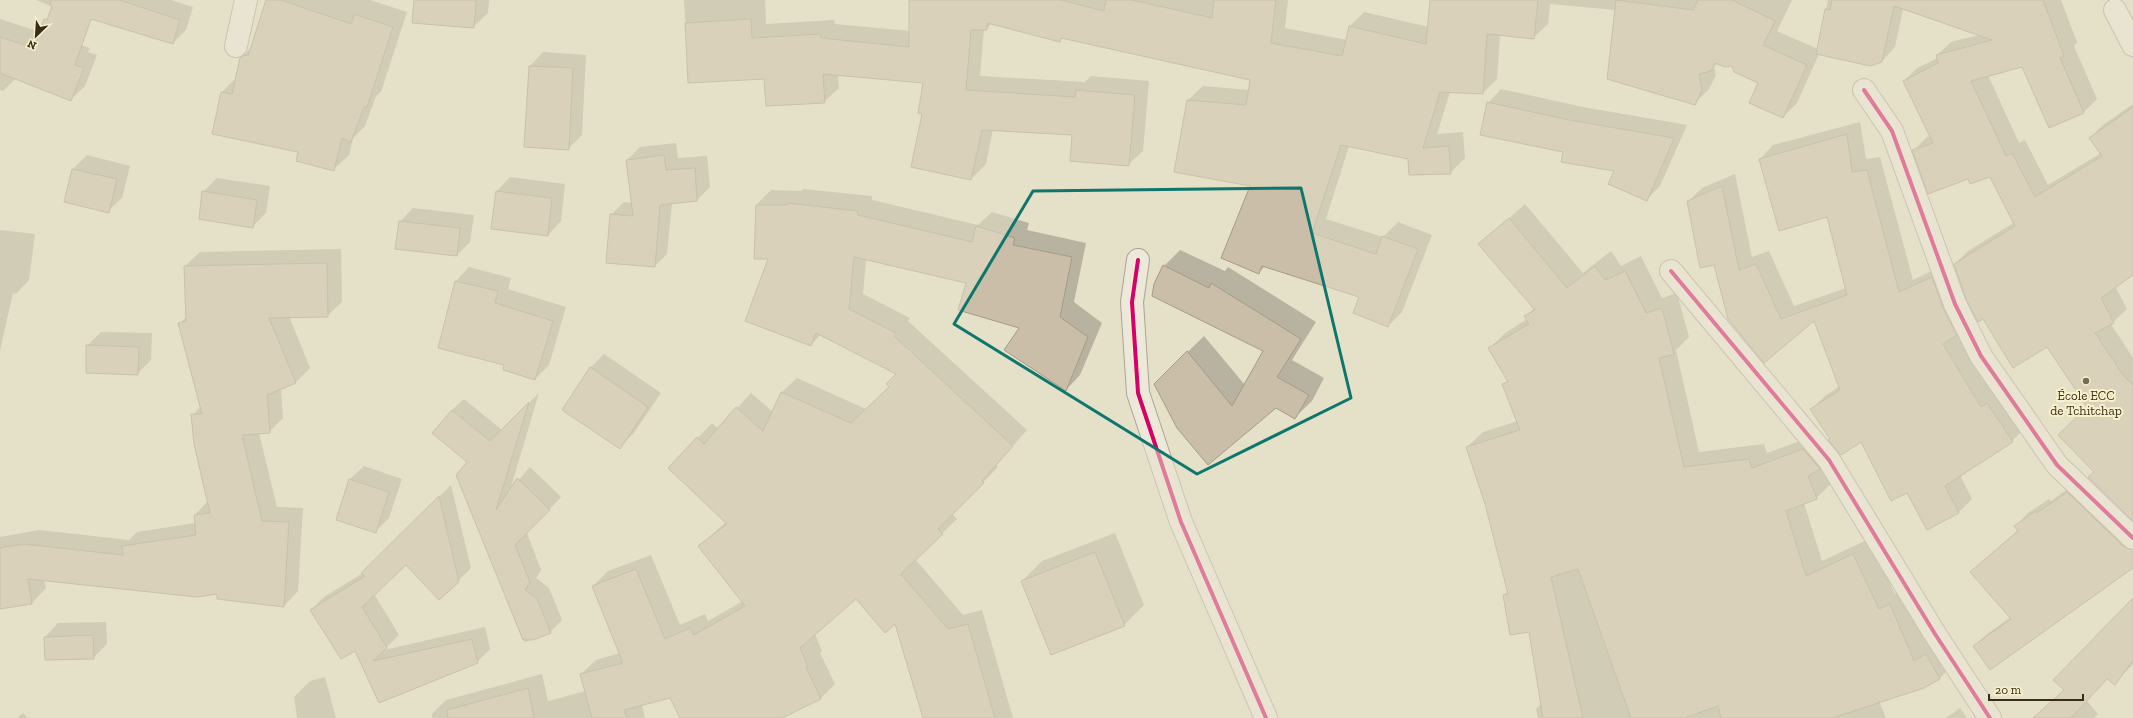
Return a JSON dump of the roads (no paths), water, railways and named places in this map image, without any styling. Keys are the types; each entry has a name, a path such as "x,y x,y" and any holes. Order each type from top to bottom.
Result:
{"street":[{"path":"236,46 246,0"},
{"path":"2115,10 2133,44"},
{"path":"1864,90 1892,131 1955,304 1981,356 2057,465 2133,538"},
{"path":"1138,260 1132,302 1138,393 1181,522 1258,696 1266,718"},
{"path":"1671,271 1829,460 1935,634 1990,718"}],"place":[{"name":"École ECC de Tchitchap","path":"2086,381"}]}
